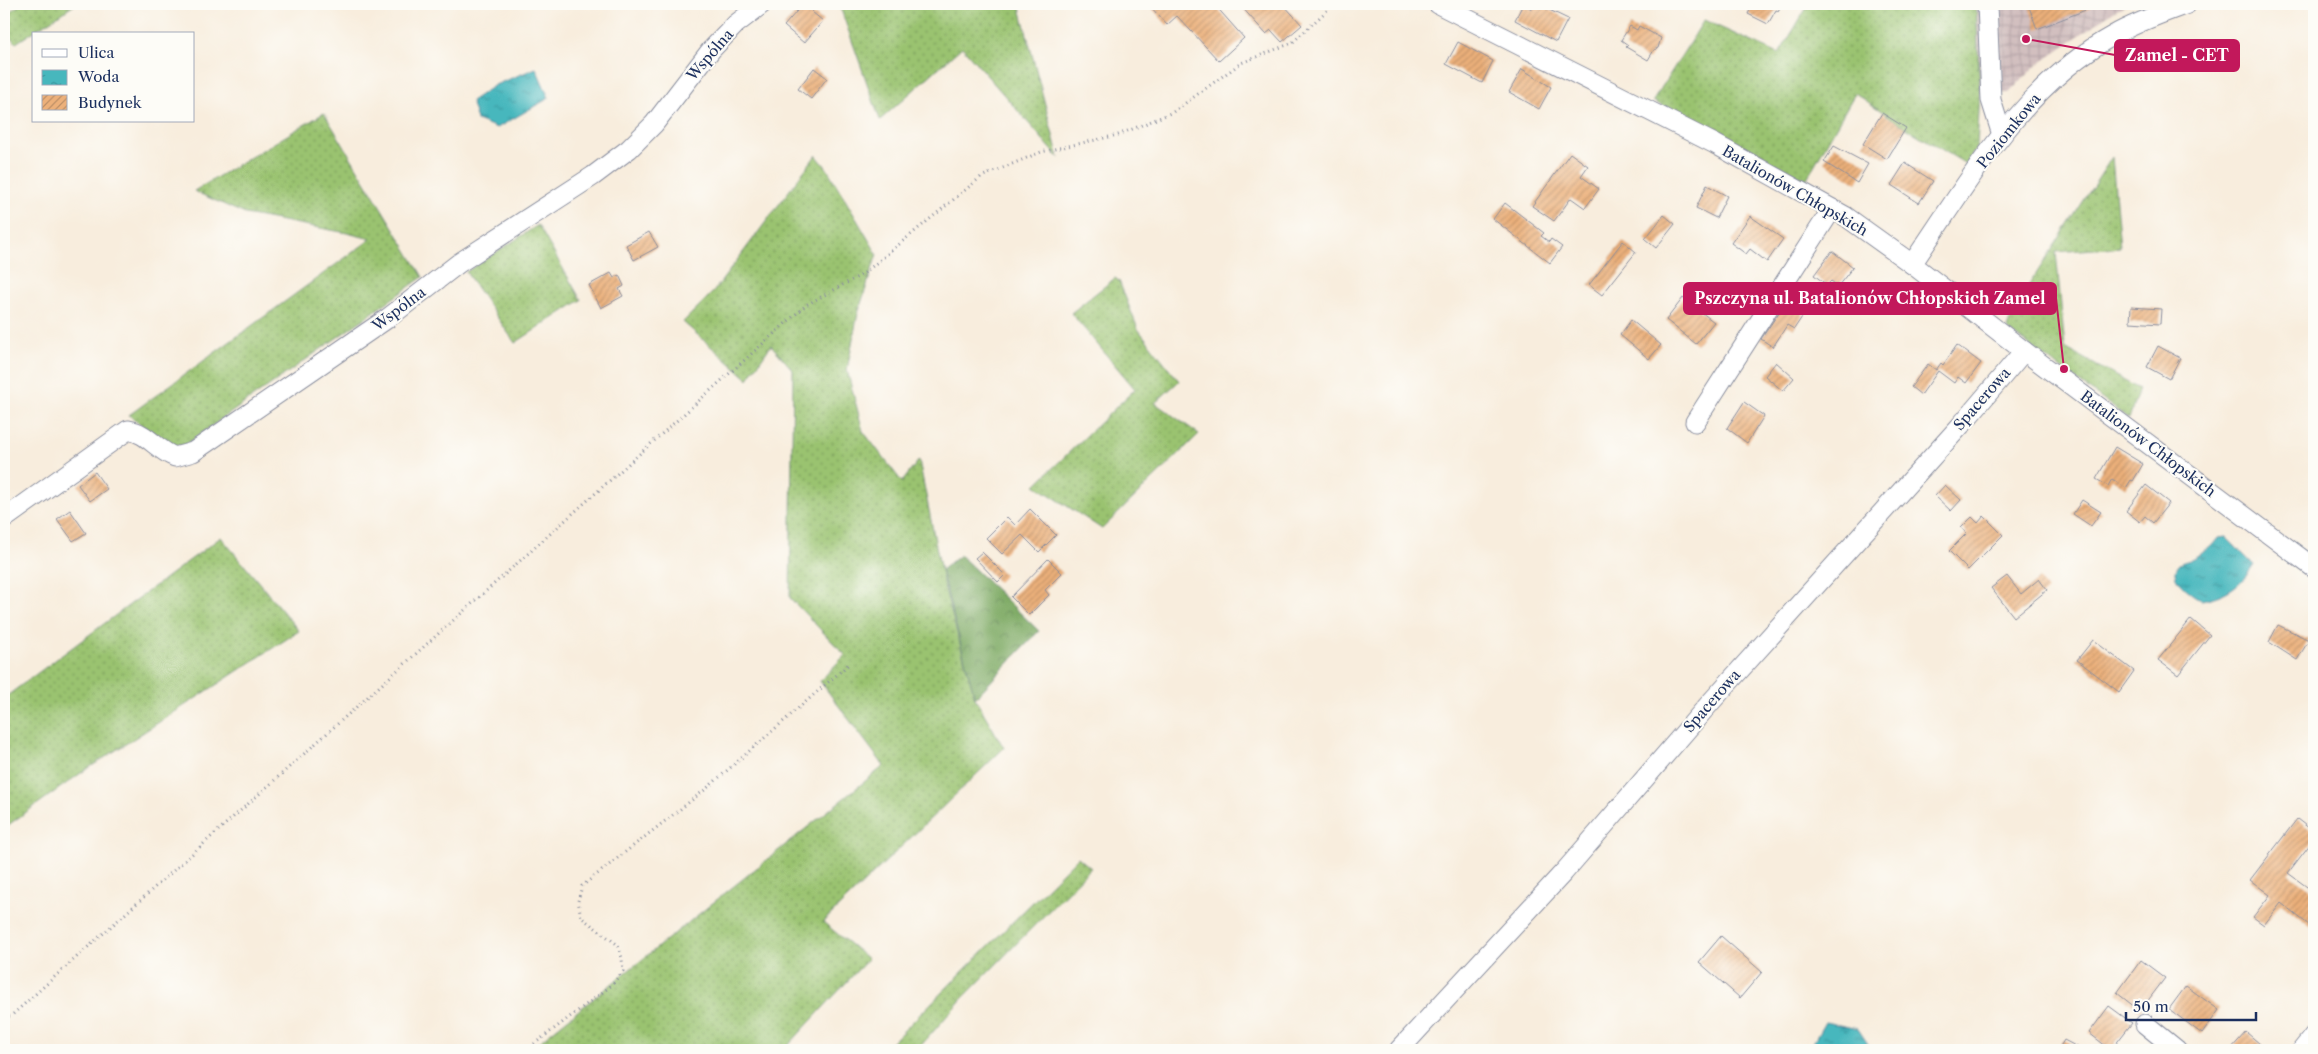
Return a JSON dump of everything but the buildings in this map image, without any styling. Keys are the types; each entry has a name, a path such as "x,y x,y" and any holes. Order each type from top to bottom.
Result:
{"street":[{"name":"Wspólna","path":"4,519 128,430 139,431 161,451 175,457 192,452 388,318 459,263 593,176 629,149 654,124 711,50 736,24 762,4"},
{"name":"Batalionów Chłopskich","path":"1438,4 1715,144 1832,209 1912,264 2024,351 2314,568"},
{"path":"1987,4 1991,100 2002,135"},
{"name":"Poziomkowa","path":"1912,264 2002,135 2048,83 2078,59 2114,35 2187,4"},
{"path":"1695,422 1832,209"},
{"name":"Spacerowa","path":"1400,1050 1564,872 1710,703 1961,425 2024,351"},
{"path":"2145,1024 2177,1050"},
{"path":"2302,1050 2314,1035"}],"path":[{"path":"4,1018 12,1015 806,305 863,274 981,177 1041,152 1118,135 1173,112 1241,63 1292,43 1334,4"},
{"path":"526,1050 610,986 623,971 618,945 581,917 578,901 582,886 706,788 849,664"}],"shaded area":[{"path":"1976,4 2128,4 2115,10 2033,68 2009,93 1980,94"}],"green space":[{"path":"21,4 76,4 16,43 4,31 4,15"},
{"path":"839,4 1019,4 1059,158 962,47 880,120"},
{"path":"1809,4 1976,4 1980,94 1977,147 1966,164 1906,128 1855,93 1806,180 1653,101 1704,20 1779,54"},
{"path":"324,113 423,277 185,445 167,446 129,415 371,239 245,214 194,191"},
{"path":"816,155 826,167 877,254 858,313 847,370 863,431 902,482 919,460 944,586 975,698 1004,748 823,922 868,959 784,1050 529,1050 884,766 820,681 845,655 790,598 793,370 771,345 748,379 683,322 714,291"},
{"path":"2112,157 2120,247 2056,252 2065,348 2139,389 2129,419 2007,329 2012,311"},
{"path":"538,225 581,300 515,343 466,272"},
{"path":"1115,278 1119,281 1138,329 1179,381 1155,403 1199,434 1102,529 1035,485 1135,389 1071,313"},
{"path":"221,537 299,631 81,773 4,828 4,698"},
{"path":"960,555 1039,631 975,698 941,570"},
{"path":"1078,857 1091,868 961,1000 917,1050 884,1050"}],"water":[{"path":"536,68 549,98 497,128 477,120 471,101 495,85"},
{"path":"2226,537 2254,565 2244,579 2232,589 2218,596 2201,600 2181,585 2175,575 2176,569 2179,564 2206,551 2218,538"},
{"path":"1825,1022 1858,1029 1872,1050 1809,1050"}],"place":[{"name":"Zamel - CET","path":"2026,39"},
{"name":"Pszczyna ul. Batalionów Chłopskich Zamel","path":"2064,369"}]}
